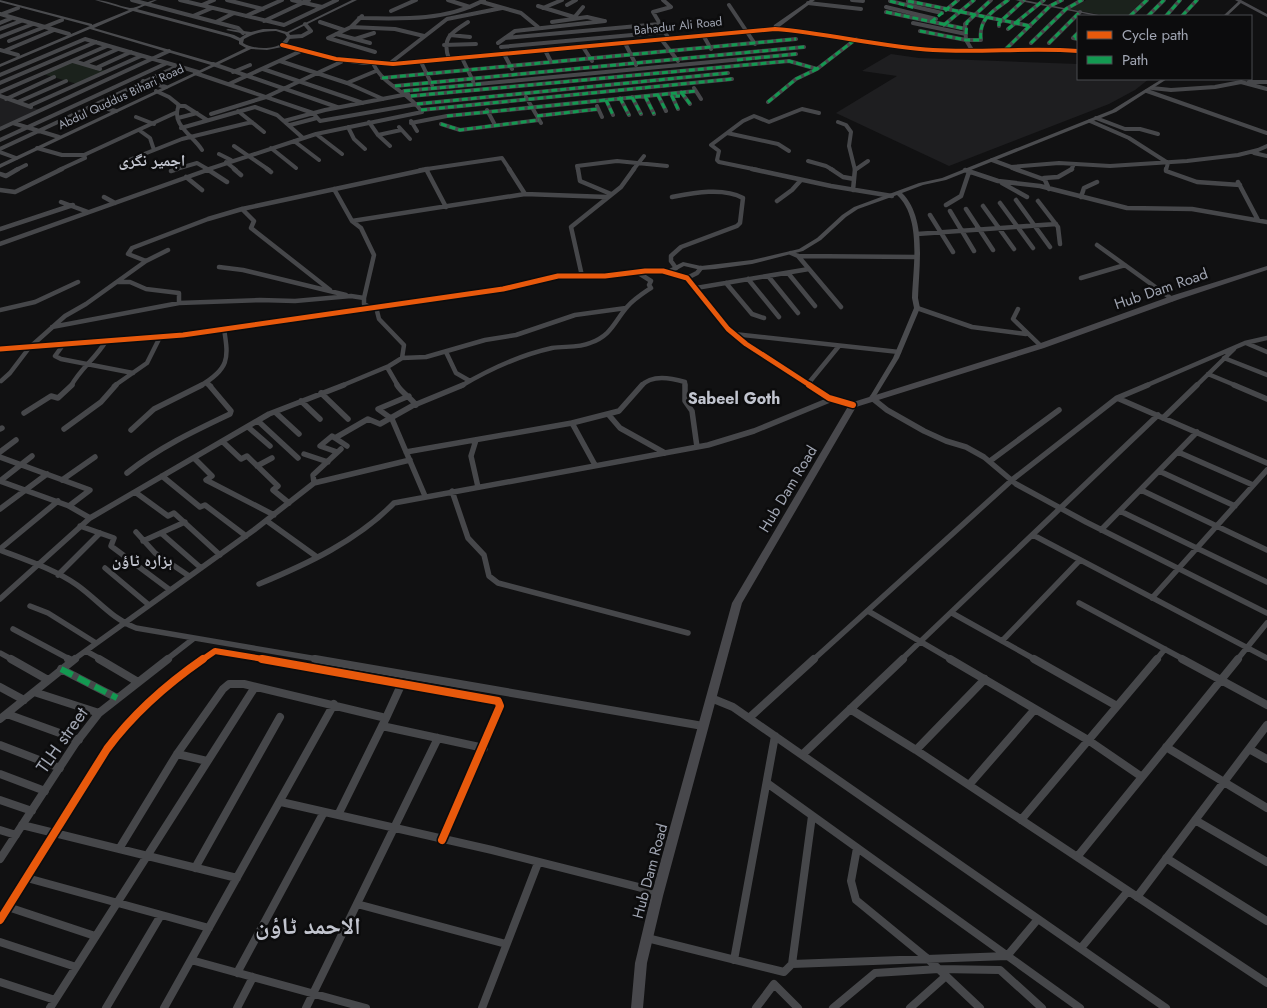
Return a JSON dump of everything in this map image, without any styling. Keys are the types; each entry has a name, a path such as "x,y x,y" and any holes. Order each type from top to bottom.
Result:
{"main road":[{"path":"1239,1 1267,16"},
{"name":"Hub Dam Road","path":"636,1008 641,963 658,892 737,603 853,405 1041,346 1172,299 1267,268"}],"street":[{"path":"97,0 243,33 262,30 280,31 288,35 302,36 311,31 305,24"},
{"path":"113,0 241,40 241,43 250,48 268,48 282,45 288,35 305,24 355,0"},
{"path":"132,0 150,2 238,28 243,33"},
{"path":"180,0 287,24 336,0"},
{"path":"202,5 214,0"},
{"path":"227,0 263,9"},
{"path":"268,0 277,2"},
{"path":"246,16 282,0"},
{"path":"292,0 322,7"},
{"path":"264,20 309,0"},
{"path":"280,31 344,0"},
{"path":"392,11 416,0"},
{"path":"448,0 470,7"},
{"path":"543,8 562,0"},
{"path":"567,4 576,0"},
{"path":"663,0 671,7 652,12 669,39"},
{"path":"775,29 813,0"},
{"path":"852,0 863,1"},
{"path":"919,3 923,0"},
{"path":"934,6 941,0"},
{"path":"931,22 958,0"},
{"path":"944,25 974,0"},
{"path":"972,50 966,40 965,24 992,0"},
{"path":"920,31 966,40 981,40 979,30 981,23 1008,0"},
{"path":"999,26 999,23 1021,0 1091,15"},
{"path":"1008,29 1044,0"},
{"path":"1006,49 1050,6 1062,0"},
{"path":"1031,43 1066,9 1082,0"},
{"path":"1131,15 1147,0"},
{"path":"1149,15 1164,0"},
{"path":"1167,15 1180,0"},
{"path":"1183,15 1197,0"},
{"path":"359,18 411,19 470,7 483,1 521,12 538,27"},
{"path":"890,1 942,14"},
{"path":"908,1 1030,26"},
{"path":"1226,15 1239,1"},
{"path":"0,2 88,27"},
{"path":"0,2 213,64 337,107"},
{"path":"0,64 150,2"},
{"path":"808,4 861,9"},
{"path":"729,5 754,43 771,63"},
{"path":"538,6 574,18 595,18 605,21"},
{"path":"498,42 514,32 574,18 583,7"},
{"path":"886,7 936,18"},
{"path":"0,15 18,8"},
{"path":"193,16 212,8"},
{"path":"389,64 447,19 502,8"},
{"path":"886,12 966,29"},
{"path":"1049,43 1080,12"},
{"path":"216,22 235,13"},
{"path":"0,15 69,34"},
{"path":"365,15 359,18 351,27 328,38 375,52"},
{"path":"0,23 12,18"},
{"path":"9,41 62,20"},
{"path":"0,29 22,21"},
{"path":"549,23 605,21"},
{"path":"605,21 618,43"},
{"path":"320,22 344,30"},
{"path":"449,60 444,50 444,44 450,35 468,22"},
{"path":"559,23 571,48"},
{"path":"913,23 966,34"},
{"path":"0,37 33,24"},
{"path":"505,38 660,24"},
{"path":"0,64 38,50 88,27"},
{"path":"351,27 395,30 424,36"},
{"path":"526,29 537,51"},
{"name":"Bahadur Ali Road","path":"282,45 342,62 374,65 449,60 775,29 797,30 905,48 972,50 1036,48 1077,51"},
{"path":"2,50 54,30"},
{"path":"466,44 474,31"},
{"path":"501,47 665,32"},
{"path":"241,40 251,33"},
{"path":"355,39 374,33"},
{"path":"336,34 370,43"},
{"path":"450,35 470,37"},
{"path":"0,244 115,204 231,160 316,134 422,112 421,110 732,79 703,35"},
{"path":"0,37 21,44"},
{"path":"0,75 84,39 196,72 313,113 320,121 417,104 728,73"},
{"path":"661,39 677,59 701,99"},
{"path":"382,78 796,39"},
{"path":"768,102 796,79 818,69 856,39"},
{"path":"0,83 96,42"},
{"path":"625,43 648,88 666,111"},
{"path":"444,44 476,44"},
{"path":"0,92 107,46"},
{"path":"584,46 614,99"},
{"path":"395,86 804,47"},
{"name":"Abdul Quddus Bihari Road","path":"0,166 250,48"},
{"path":"84,64 118,49"},
{"path":"2,50 18,55"},
{"path":"38,50 62,57"},
{"path":"545,50 551,62"},
{"path":"0,129 169,51"},
{"path":"229,84 301,51"},
{"path":"96,68 130,52"},
{"path":"504,54 539,120"},
{"path":"284,121 337,107 433,88 796,54"},
{"path":"29,106 141,56"},
{"path":"462,58 472,78 473,85 495,126"},
{"path":"72,61 107,71"},
{"path":"280,61 347,83 383,99"},
{"path":"407,94 436,96 477,90 788,61 818,69"},
{"path":"211,114 266,97 342,62"},
{"path":"421,62 447,116"},
{"path":"0,140 167,63"},
{"path":"44,64 57,68"},
{"path":"233,72 250,65"},
{"path":"374,65 382,78 407,94 421,110"},
{"path":"0,151 178,66"},
{"path":"263,69 363,103"},
{"path":"556,70 577,103"},
{"path":"347,83 376,71"},
{"path":"119,73 166,87"},
{"path":"43,74 77,84"},
{"path":"6,99 54,77"},
{"path":"92,78 102,81"},
{"path":"667,272 683,264 701,268 752,262 791,253 819,239 844,216 856,208 967,171 1093,120 1114,111 1164,80"},
{"path":"1234,80 1267,89"},
{"path":"18,102 66,81"},
{"path":"1149,90 1215,87 1241,82 1267,82"},
{"path":"1149,90 1267,133"},
{"path":"678,109 672,96 696,91"},
{"path":"156,92 170,97 178,106 185,106 207,120"},
{"path":"411,123 447,116 620,98 682,94"},
{"path":"682,94 690,104"},
{"path":"0,96 40,110"},
{"path":"645,96 654,114"},
{"path":"632,97 641,114"},
{"path":"66,98 116,111"},
{"path":"620,98 629,115"},
{"path":"606,100 613,115"},
{"path":"594,101 602,117"},
{"path":"37,148 62,155 84,156 175,113 178,106"},
{"path":"181,128 257,107 277,115 303,138"},
{"path":"440,124 460,130 539,120 598,109"},
{"path":"819,114 802,109 769,122 754,116 711,145 719,151 718,161 800,180 853,190 895,194 903,197 915,222 917,234 915,298 917,308 898,352 872,398 887,410 924,431 946,441 966,447 990,461 1012,480 1061,509 1267,613"},
{"path":"238,111 264,132"},
{"path":"175,113 181,128 192,137 202,150"},
{"path":"178,118 197,113"},
{"path":"408,114 411,123 417,131"},
{"path":"136,117 154,124"},
{"path":"290,125 317,118"},
{"path":"1093,120 1127,129 1140,129 1158,134"},
{"path":"1093,120 1129,138 1168,163"},
{"path":"129,160 192,137 252,122"},
{"path":"370,122 378,135 390,146"},
{"path":"838,122 846,125 850,130 849,146 855,170 853,190"},
{"path":"13,123 60,137"},
{"path":"348,127 354,139 365,150"},
{"path":"378,135 400,128 410,139"},
{"path":"139,130 149,135 154,150"},
{"path":"728,133 778,144 789,151"},
{"path":"316,134 342,154"},
{"path":"294,141 319,160"},
{"path":"234,146 271,172"},
{"path":"1253,153 1267,146"},
{"path":"271,148 296,168"},
{"path":"0,151 16,158"},
{"path":"1009,167 1059,163 1110,166 1168,163 1187,161 1198,157 1253,153 1267,156"},
{"path":"219,154 231,160"},
{"path":"0,190 15,192 85,158 84,156"},
{"path":"582,276 571,227 621,187 644,156"},
{"path":"146,261 128,254 132,248 199,223 242,209 426,169 502,158 525,194"},
{"path":"992,160 1026,175 1043,179 1047,176 1058,177 1069,172 1073,169 1074,164"},
{"path":"609,195 580,181 577,166 617,161 667,166"},
{"path":"808,161 826,166 843,177 854,179"},
{"path":"855,170 868,161"},
{"path":"226,162 241,175"},
{"path":"171,171 196,163 227,182"},
{"path":"1168,163 1166,171 1187,177 1193,182 1239,184 1258,220"},
{"path":"0,174 6,176 26,165"},
{"path":"426,169 446,206"},
{"path":"967,171 998,181 1049,189 1127,208 1192,208 1267,222"},
{"path":"946,205 961,196 967,171"},
{"path":"186,177 202,190"},
{"path":"1043,179 1049,189"},
{"path":"777,201 792,190 800,180"},
{"path":"998,181 1028,197"},
{"path":"1081,197 1084,188 1097,182"},
{"path":"334,189 352,221 361,228 374,255 364,304 374,308 379,319 404,345 402,358"},
{"path":"672,197 720,193 739,195 743,198 742,221 740,224 681,247 671,256 670,261 676,268"},
{"path":"352,221 525,194 609,195"},
{"path":"104,197 115,204"},
{"path":"1016,200 1050,247"},
{"path":"1038,201 1056,224 1060,244"},
{"path":"61,202 88,212"},
{"path":"1000,203 1032,248"},
{"path":"0,229 72,205"},
{"path":"983,206 1014,249"},
{"path":"242,209 254,220 251,228 332,292"},
{"path":"966,209 993,250"},
{"path":"950,212 974,251"},
{"path":"930,215 953,252"},
{"path":"917,234 1056,224"},
{"path":"1097,245 1172,299"},
{"path":"1,381 29,348 65,316 86,304 146,261 168,250"},
{"path":"791,253 798,256 916,257"},
{"path":"798,256 841,307"},
{"path":"1081,278 1125,265"},
{"path":"219,267 244,270 364,298"},
{"path":"687,278 697,273 701,268"},
{"path":"696,288 809,269"},
{"path":"335,438 368,420 380,424 392,419 416,405 524,355 554,348 589,344 610,331 626,308 637,297 651,288 649,285 651,281 637,272"},
{"path":"0,349 106,342 224,329 503,289 558,276 667,272 687,278 734,334 807,385 832,399 853,405"},
{"path":"788,273 815,306"},
{"path":"768,276 798,314"},
{"path":"748,279 779,316"},
{"path":"0,310 35,302 78,282"},
{"path":"118,282 130,282 146,289 179,292 179,303"},
{"path":"726,283 752,314 764,318"},
{"path":"52,327 179,303 260,300 295,301 351,296"},
{"path":"0,599 90,518 274,412 387,367 402,358 426,357 485,340 535,330 575,316 626,308"},
{"path":"917,308 972,327 1026,334"},
{"path":"1018,309 1012,319 1041,346"},
{"path":"131,430 154,410 192,392 219,370 227,358 224,329"},
{"path":"734,334 898,352"},
{"path":"64,430 101,402 110,390 150,359 160,337"},
{"path":"749,718 1012,480 1117,398 1244,343 1267,338"},
{"path":"24,413 51,396 58,398 70,388 79,372 106,342"},
{"path":"1244,343 1267,352"},
{"path":"63,345 55,354 57,357 133,373"},
{"path":"807,385 839,346"},
{"path":"802,755 1033,535 1237,346"},
{"path":"446,352 456,373 470,380"},
{"path":"1224,358 1267,376"},
{"path":"387,367 401,391 409,396 416,405"},
{"path":"1208,374 1267,398"},
{"path":"406,452 572,423 619,411 645,382 656,378 678,379 685,382 685,401 692,411 697,447"},
{"path":"127,473 142,461 193,431 230,414 231,411 211,386 205,383"},
{"path":"321,393 348,419"},
{"path":"409,396 378,409 392,419 425,496"},
{"path":"1117,398 1267,463"},
{"path":"259,584 286,573 372,524 394,503 697,447 754,432 832,399"},
{"path":"302,401 320,419"},
{"path":"990,461 1059,410"},
{"path":"274,412 299,434"},
{"path":"608,414 620,428 665,453"},
{"path":"258,421 298,458"},
{"path":"572,423 595,465"},
{"path":"248,427 270,446"},
{"path":"1101,530 1197,432"},
{"path":"314,483 313,476 339,451 320,446 332,436 347,446"},
{"path":"0,452 16,440"},
{"path":"476,440 471,456 478,487"},
{"path":"223,442 241,459 247,456 278,486 274,490 289,503"},
{"path":"1178,452 1253,485"},
{"path":"304,454 328,462"},
{"path":"0,481 32,456"},
{"path":"0,457 90,490 69,506"},
{"path":"62,480 95,457"},
{"path":"194,458 212,476 206,480 274,515"},
{"path":"257,466 272,458"},
{"path":"2,717 61,669 267,521 314,483 410,460"},
{"path":"1152,598 1267,470"},
{"path":"1159,471 1235,506"},
{"path":"0,509 46,474"},
{"path":"162,476 200,507 205,505 246,536"},
{"path":"0,481 58,501 90,518"},
{"path":"1140,490 1267,550"},
{"path":"452,491 468,538 484,554 489,576 498,582 688,633"},
{"path":"135,492 168,516 174,513 220,555"},
{"path":"58,501 0,549 38,564 71,581 124,623 136,628 703,726"},
{"path":"1120,510 1267,582"},
{"path":"267,521 316,557"},
{"path":"143,541 185,522"},
{"path":"80,526 114,538 111,546 170,590"},
{"path":"136,532 155,554 189,576"},
{"path":"58,575 100,533"},
{"path":"161,533 201,568"},
{"path":"1033,535 1267,658"},
{"path":"1002,641 1080,560"},
{"path":"104,568 149,605"},
{"path":"1079,602 1267,705"},
{"path":"30,606 48,613 96,643"},
{"path":"868,610 1088,740 1142,778"},
{"path":"952,613 1117,706"},
{"path":"1077,857 1267,623"},
{"path":"13,629 72,661"},
{"name":"TLH street","path":"0,859 78,740 99,712 193,639"},
{"path":"1021,820 1165,649"},
{"path":"86,651 138,682"},
{"path":"0,920 124,725 183,673 212,651 498,701 500,706 484,748 442,840"},
{"path":"0,653 48,680"},
{"path":"61,669 117,698"},
{"path":"916,750 985,679"},
{"path":"119,849 177,754 223,689 229,684 235,683 334,704 386,718"},
{"path":"338,816 402,683"},
{"path":"0,687 24,700"},
{"path":"50,1008 255,687"},
{"path":"34,692 99,712"},
{"path":"711,698 733,707 776,736 1166,1008"},
{"path":"164,1008 281,802 334,704"},
{"path":"850,709 916,750 1267,983"},
{"path":"968,785 1035,709"},
{"path":"2,717 78,740"},
{"path":"195,868 280,717"},
{"path":"1137,897 1267,725"},
{"path":"382,726 484,748"},
{"path":"734,960 776,736"},
{"path":"306,1008 438,738"},
{"path":"0,745 60,768"},
{"path":"1166,747 1267,808"},
{"path":"1249,749 1267,759"},
{"path":"177,754 207,761"},
{"path":"0,774 45,791"},
{"path":"767,783 1080,1008"},
{"path":"0,800 32,811"},
{"path":"281,802 492,850 658,892"},
{"path":"237,973 324,812"},
{"path":"647,938 784,972 792,964 812,816"},
{"path":"1195,820 1267,862"},
{"path":"22,825 237,878"},
{"path":"0,830 16,835"},
{"path":"857,848 850,884 856,900 928,959 980,1008"},
{"path":"1166,858 1267,921"},
{"path":"482,1008 538,863"},
{"path":"27,878 209,928"},
{"path":"1081,948 1128,891"},
{"path":"357,904 506,944"},
{"path":"8,907 95,936"},
{"path":"106,1008 161,915"},
{"path":"792,964 1007,956 1038,919"},
{"path":"0,942 76,967"},
{"path":"191,960 366,1008"},
{"path":"833,1008 875,973 939,969 1000,970 1042,1008"},
{"path":"910,1008 946,976"},
{"path":"237,1008 253,977"},
{"path":"0,982 55,1000"},
{"path":"756,1008 774,984 798,1008"}],"shaded area":[{"path":"1086,0 1144,0 1128,15 1101,15 1070,9"},
{"path":"891,54 919,58 1077,64 1077,80 1148,80 1135,90 1109,104 949,166 836,113 897,76 862,71"},
{"path":"72,61 107,71 77,84 43,74"},
{"path":"0,97 40,110 0,128"}],"marked path":[{"path":"931,22 958,0"},
{"path":"944,25 974,0"},
{"path":"966,34 967,22 991,0"},
{"path":"920,31 966,40 981,40 980,33 983,21 1008,0"},
{"path":"999,26 999,23 1024,0"},
{"path":"1008,29 1044,0"},
{"path":"1006,49 1050,6 1062,0"},
{"path":"1031,43 1066,9 1082,0"},
{"path":"1131,15 1147,0"},
{"path":"1149,15 1164,0"},
{"path":"1167,15 1180,0"},
{"path":"1183,15 1197,0"},
{"path":"890,1 915,8"},
{"path":"908,1 1030,26"},
{"path":"886,12 966,29"},
{"path":"1049,43 1080,12"},
{"path":"1077,34 1073,38 1077,39"},
{"path":"382,78 796,39"},
{"path":"411,96 789,61 817,69 856,39"},
{"path":"395,86 804,47"},
{"path":"737,60 796,54"},
{"path":"768,102 796,79 817,69"},
{"path":"417,104 728,73"},
{"path":"421,110 732,79"},
{"path":"404,91 481,84"},
{"path":"447,116 696,91"},
{"path":"681,92 690,104"},
{"path":"658,95 666,111"},
{"path":"645,96 654,114"},
{"path":"678,109 672,96 680,96"},
{"path":"632,97 641,114"},
{"path":"620,98 629,115"},
{"path":"606,100 613,115"},
{"path":"537,116 598,109"},
{"path":"441,124 460,130 539,120"},
{"path":"61,669 117,698"}],"cycle path":[{"path":"282,45 336,59 364,63 393,64 775,29 795,30 893,46 933,50 1042,49 1077,51"},
{"path":"0,349 183,335 503,289 558,276 605,276 645,271 663,271 687,278 728,329 746,344 829,398 853,405"},
{"path":"0,920 107,749 125,725 183,673 215,651 498,701 500,706 442,840"}],"district":[{"name":"اجمیر نگری","path":"152,160"},
{"name":"Sabeel Goth","path":"734,398"},
{"name":"ہزارہ ٹاؤن","path":"142,560"},
{"name":"الاحمد ٹاؤن","path":"308,926"}]}
